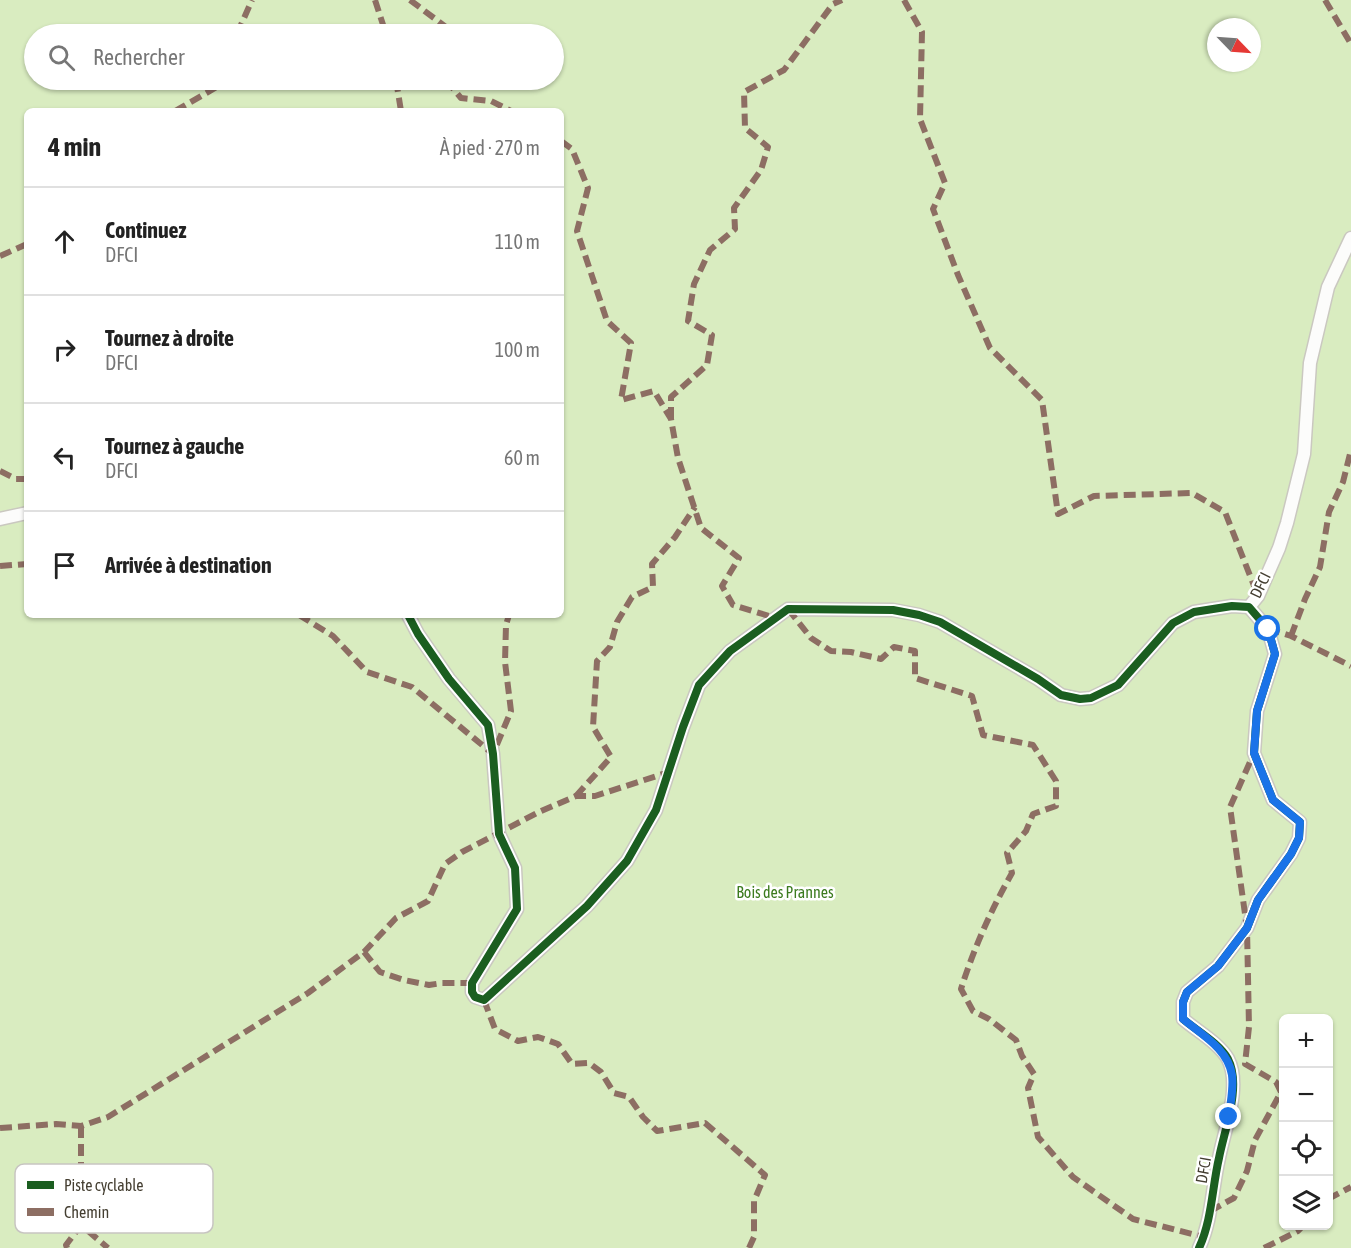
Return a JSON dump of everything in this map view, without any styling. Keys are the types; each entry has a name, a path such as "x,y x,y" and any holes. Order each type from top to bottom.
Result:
{"street":[{"name":"DFCI","path":"1199,1248 1210,1211 1229,1117 1233,1076 1228,1060 1221,1051 1183,1019 1183,1002 1187,992 1218,966 1247,928 1258,900 1291,854 1299,838 1300,822 1273,800 1254,753 1257,711 1275,654 1268,629 1249,607 1258,596 1287,523 1304,454 1310,363 1328,287 1351,238"},
{"path":"0,519 24,514"},
{"path":"410,618 418,634 450,679 488,725 490,735 499,834 515,868 517,909 472,983 472,992 475,997 484,1000 587,906 627,861 656,810 699,685 730,651 788,609 893,610 919,615 940,622 1038,679 1061,695 1080,699 1091,698 1118,685 1173,623 1194,612 1232,606 1249,607"}],"green space":[{"name":"Bois des Prannes","path":"0,0 1351,0 1351,1248 0,1248"}],"marked path":[{"path":"241,24 252,0"},
{"path":"375,0 383,24"},
{"path":"410,0 442,24"},
{"path":"671,419 671,397 707,365 712,335 688,321 694,284 710,250 735,229 734,208 761,170 768,147 745,128 744,92 784,70 833,4 842,0"},
{"path":"904,0 922,32 920,119 945,183 933,209 958,275 990,348 1042,400 1058,514 1094,496 1192,493 1225,512 1258,596"},
{"path":"1325,0 1351,44"},
{"path":"180,108 212,90"},
{"path":"398,90 401,108"},
{"path":"454,90 461,98 491,101 505,108"},
{"path":"564,143 572,149 588,188 577,231 607,321 631,343 621,400 654,391 671,419 678,458 701,528 739,558 722,586 733,605 776,618"},
{"path":"0,256 24,245"},
{"path":"1291,636 1320,567 1329,512 1343,482 1351,450"},
{"path":"0,471 16,479 24,479"},
{"path":"576,796 611,757 593,727 597,661 610,647 617,622 632,597 653,587 652,564 675,537 695,507"},
{"path":"0,566 24,564"},
{"path":"788,609 811,638 831,651 851,652 881,659 894,647 915,651 915,678 972,696 983,735 1033,745 1056,781 1056,806 1033,814 1026,831 1007,853 1012,873 984,930 961,989 973,1011 989,1019 1016,1040 1022,1056 1034,1074 1028,1088 1038,1137 1073,1177 1133,1219 1204,1237"},
{"path":"304,618 333,636 367,672 412,687 493,754 511,711 505,662 508,618"},
{"path":"1268,629 1291,636 1351,666"},
{"path":"1210,1211 1234,1198 1247,1171 1255,1140 1281,1092 1276,1082 1245,1064 1249,1027 1247,928 1230,807 1254,753"},
{"path":"0,1128 56,1124 81,1126 108,1117 308,993 364,952 396,918 428,901 445,864 462,852 539,812 576,796 595,796 669,772"},
{"path":"364,952 380,972 404,980 429,985 472,983"},
{"path":"484,1000 495,1029 518,1041 538,1037 558,1044 572,1064 589,1063 601,1072 614,1093 629,1097 643,1117 657,1131 705,1123 765,1175 754,1201 754,1237 749,1248"},
{"path":"81,1126 81,1164"},
{"path":"1333,1196 1351,1187"},
{"path":"1264,1248 1299,1230"},
{"path":"67,1248 66,1245 75,1233"},
{"path":"90,1233 108,1248"}],"cycle path":[{"path":"410,618 449,679 488,725 493,754 499,834 515,868 517,909 472,983 472,992 475,997 484,1000 587,906 627,861 656,810 699,685 730,651 788,609 893,610 919,615 940,622 1038,679 1061,695 1080,699 1091,698 1118,685 1173,623 1194,612 1232,606 1249,607 1268,629 1275,654 1257,711 1254,753 1273,800 1300,822 1299,838 1291,854 1258,900 1247,928 1218,966 1187,992 1183,1002 1183,1019 1224,1053 1232,1070 1233,1082 1231,1108 1209,1215 1199,1248"}],"route":[{"path":"1229,1117 1233,1076 1228,1060 1221,1051 1183,1019 1183,1002 1187,992 1218,966 1247,928 1258,900 1291,854 1299,838 1300,822 1273,800 1254,753 1257,711 1275,654 1268,629"}]}
